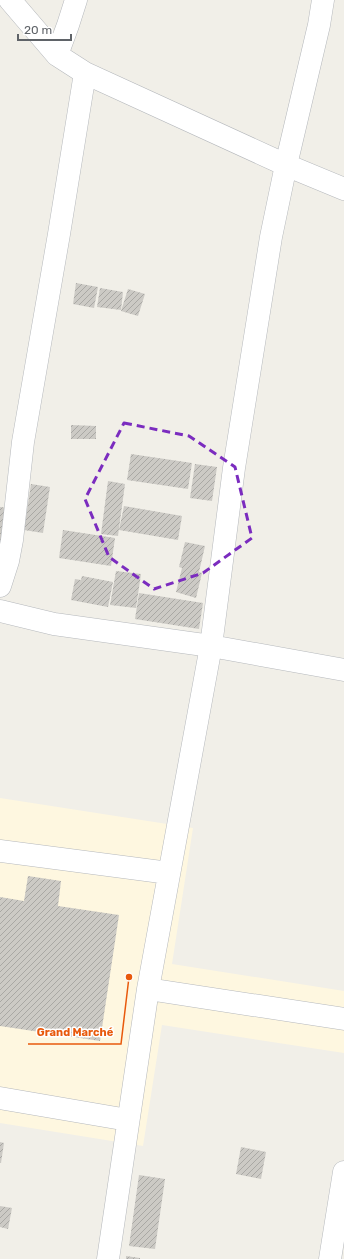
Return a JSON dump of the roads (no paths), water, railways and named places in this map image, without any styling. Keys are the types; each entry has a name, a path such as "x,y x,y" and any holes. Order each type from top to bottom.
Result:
{"street":[{"path":"10,0 57,55 85,73 286,165 344,189"},
{"path":"57,55 76,0"},
{"path":"108,1259 148,989 211,646 234,468 271,237 286,165 307,79 323,0"},
{"path":"0,586 8,561 12,540 24,442 85,73"},
{"path":"0,611 54,624 211,646 344,670"},
{"path":"0,851 169,873"},
{"path":"148,989 344,1019"},
{"path":"0,1098 128,1120"},
{"path":"330,1259 344,1172"}],"place":[{"name":"Grand Marché","path":"129,977"}]}
